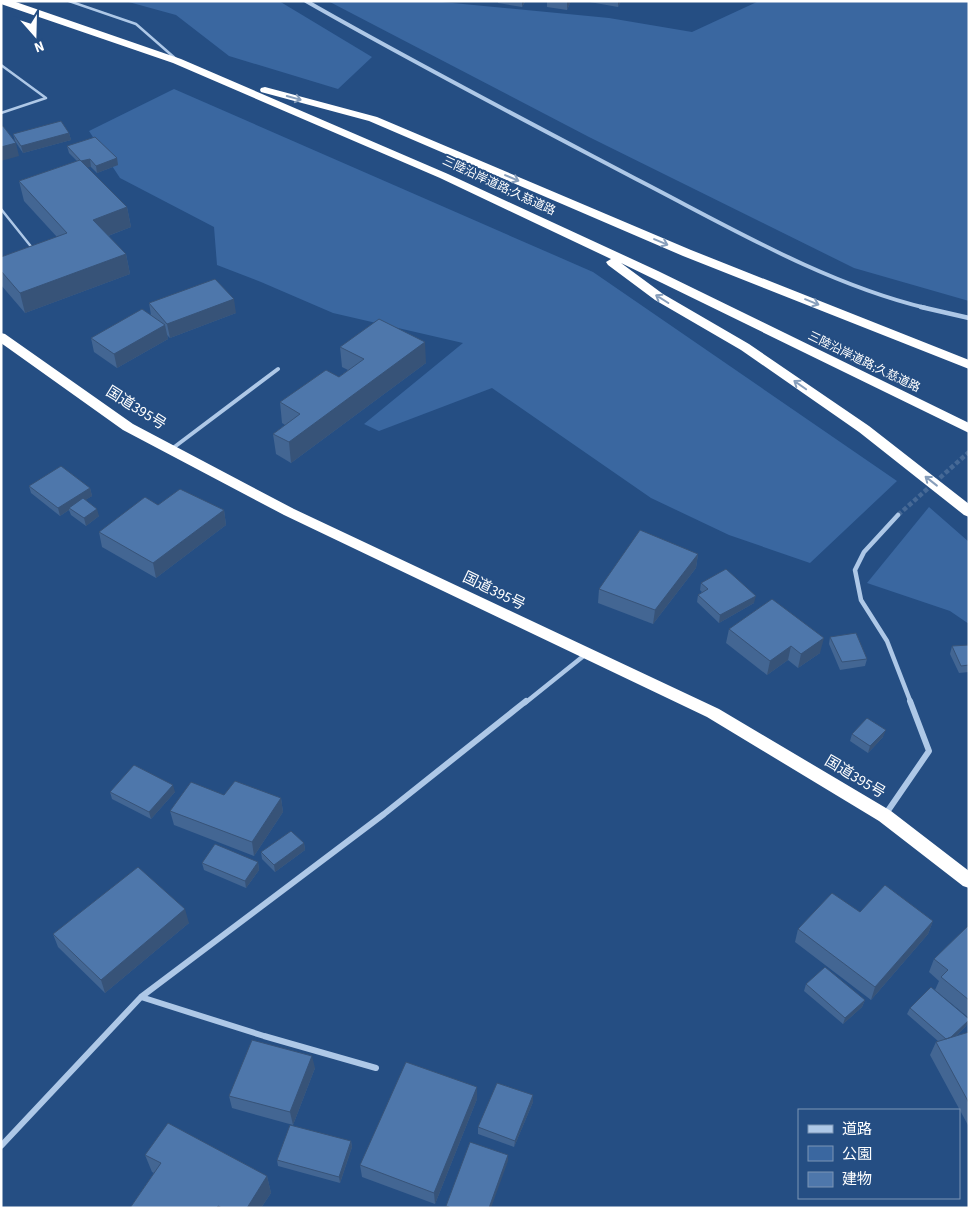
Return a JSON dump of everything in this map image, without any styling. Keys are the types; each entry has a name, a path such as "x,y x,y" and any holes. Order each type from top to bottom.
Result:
{"highway":[{"name":"三陸沿岸道路;久慈道路","path":"3,1 178,61 444,176 590,244 969,429"},
{"path":"213,76 373,119 687,253 969,365"},
{"path":"590,244 659,298 745,347 864,429 969,512"},
{"name":"国道395号","path":"1,337 128,427 171,450 289,512 713,714 885,816 969,881"}],"street":[{"path":"306,1 399,54 772,250 889,299 969,318"},
{"path":"885,816 929,751 887,641 861,600 855,570 864,552 898,515"},
{"path":"1,1146 142,997 384,814 586,654"},
{"path":"142,997 264,1036 376,1068"}],"lane":[{"path":"69,1 136,24 178,61"},
{"path":"1,65 46,98 1,113"},
{"path":"1,209 35,252 27,255"},
{"path":"171,450 278,369"}],"green space":[{"path":"125,1 279,1 372,57 338,89 229,56 176,15"},
{"path":"328,1 432,1 609,18 692,32 759,1 969,1 969,301 854,268 589,137"},
{"path":"174,89 593,272 897,481 810,563 729,535 651,498 492,388 379,431 364,424 463,343 333,313 217,265 214,227 120,178 89,131"},
{"path":"929,507 969,542 969,624 950,611 867,583"}],"building":[{"path":"61,121 69,133 21,146 13,134"},
{"path":"1,126 3,126 16,143 1,147"},
{"path":"95,137 117,158 96,166 90,159 81,161 67,146"},
{"path":"80,160 127,207 93,220 126,254 20,293 1,271 1,257 67,233 19,181"},
{"path":"215,279 234,299 167,324 149,303"},
{"path":"142,309 165,325 114,354 91,338"},
{"path":"379,319 425,342 289,442 273,434 300,414 280,402 326,370 339,377 364,359 340,347"},
{"path":"61,466 90,488 58,508 29,486"},
{"path":"180,489 224,510 153,563 99,532 145,497 158,505"},
{"path":"83,498 97,509 84,518 69,508"},
{"path":"640,530 698,554 655,610 599,589"},
{"path":"726,569 756,596 720,615 698,595 708,589 701,583"},
{"path":"772,599 824,638 801,654 791,646 770,661 729,629"},
{"path":"856,633 867,659 842,662 830,637"},
{"path":"969,645 969,665 961,666 952,646"},
{"path":"867,718 886,730 870,746 852,734"},
{"path":"134,765 173,785 149,812 110,792"},
{"path":"235,781 281,798 252,842 170,811 191,782 224,795"},
{"path":"291,831 304,843 274,865 261,852"},
{"path":"215,844 258,862 245,881 202,863"},
{"path":"138,867 185,909 101,980 53,934"},
{"path":"885,885 933,921 875,987 798,929 832,893 860,912"},
{"path":"969,925 969,1000 941,977 948,970 934,959"},
{"path":"825,967 865,1000 845,1018 806,984"},
{"path":"931,987 969,1019 951,1037 946,1039 910,1008"},
{"path":"969,1032 969,1103 936,1042"},
{"path":"252,1040 312,1056 290,1112 229,1096"},
{"path":"406,1062 477,1087 434,1193 360,1165"},
{"path":"497,1083 533,1095 515,1141 478,1127"},
{"path":"168,1123 267,1176 247,1208 222,1208 218,1206 217,1208 130,1208 161,1163 145,1155"},
{"path":"290,1125 351,1141 339,1177 277,1160"},
{"path":"470,1142 508,1155 489,1208 452,1208 446,1206"}],"tunnel":[{"path":"898,515 969,452"}]}
